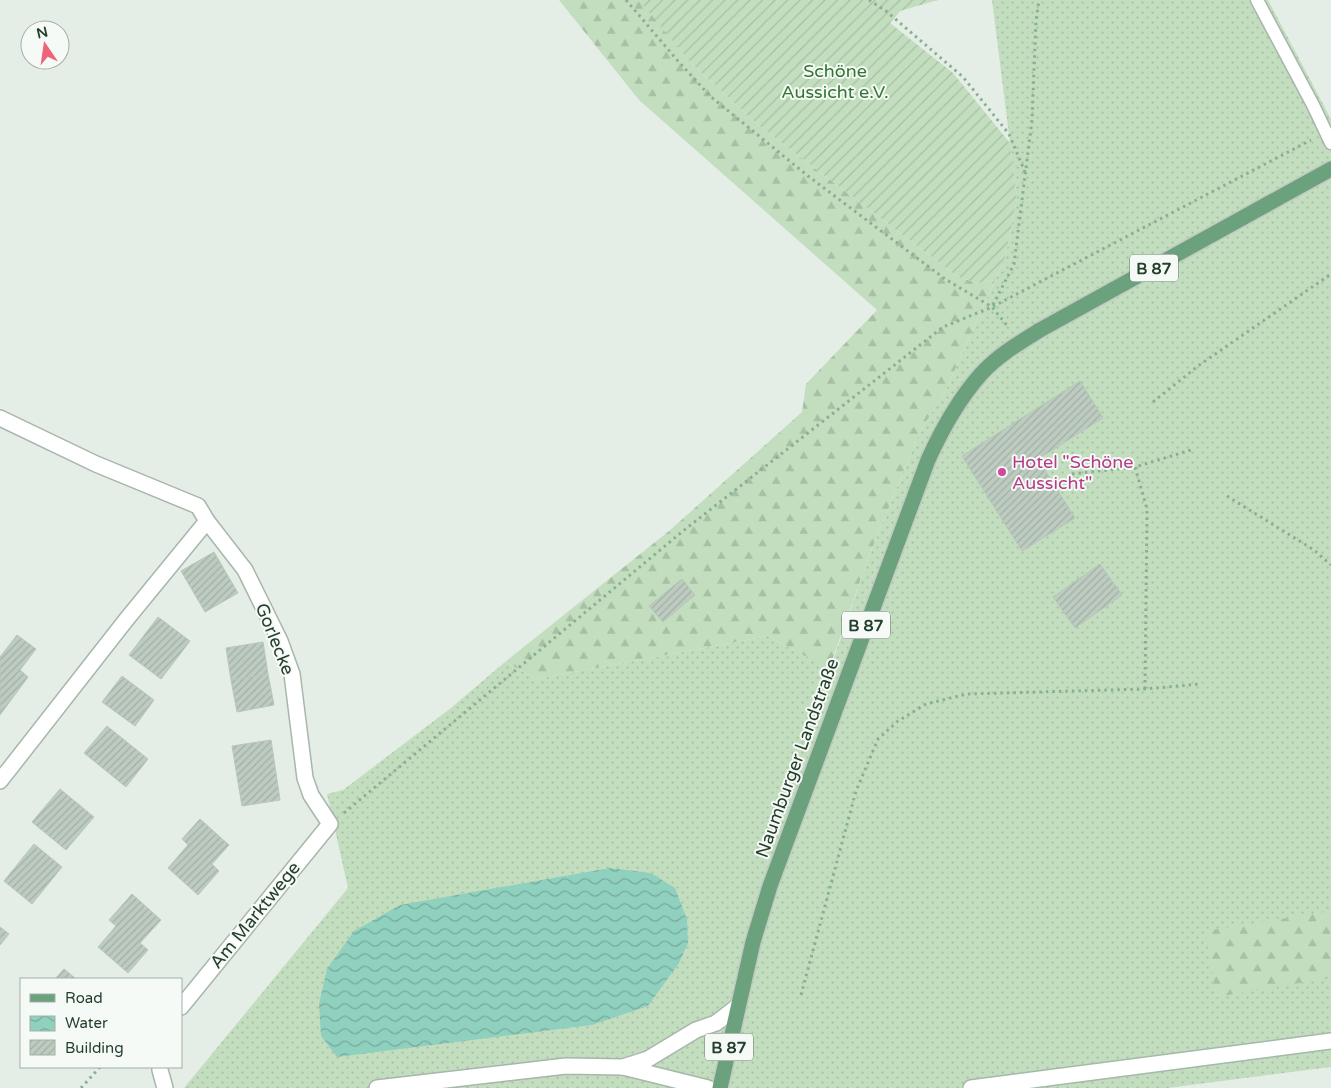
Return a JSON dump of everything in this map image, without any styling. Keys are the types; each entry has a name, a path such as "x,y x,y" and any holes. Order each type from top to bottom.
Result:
{"main road":[{"name":"B 87","path":"1020,343 1040,330 1331,168"},
{"name":"Naumburger Landstraße","path":"720,1088 753,942 770,886 928,460 951,414 982,374 1000,357 1020,343"}],"street":[{"name":"Gorlecke","path":"0,418 96,464 198,506 207,521 245,570 280,641 292,674 305,778 311,795 330,824"},
{"path":"0,781 126,620 207,521"},
{"name":"Am Marktwege","path":"182,1006 330,824"},
{"path":"624,1067 648,1059 696,1030 716,1023 738,1006"},
{"path":"970,1088 1331,1041"},
{"path":"377,1088 566,1066 624,1067 708,1088"},
{"path":"160,1068 165,1088"}],"lane":[{"path":"1257,0 1329,138"}],"path":[{"path":"626,0 678,62 710,96 808,176 945,279 992,307 1020,343"},
{"path":"869,0 886,10 963,77 1009,134 1025,172"},
{"path":"992,307 1014,264 1032,120 1036,21 1039,0"},
{"path":"330,824 683,531 943,327 992,307 1329,138"},
{"path":"1153,402 1198,366 1331,274"},
{"path":"1072,474 1135,468 1191,450"},
{"path":"1135,468 1147,509 1145,689"},
{"path":"1227,496 1314,550 1331,565"},
{"path":"800,995 856,791 878,738 898,721 926,704 967,694 1145,689 1200,684"},
{"path":"81,1088 99,1068"}],"green space":[{"path":"559,0 641,0 689,61 758,125 958,277 978,283 995,280 945,392 920,431 869,556 829,669 768,636 537,679 505,662 669,531 802,412 806,384 877,310 639,100"},
{"name":"Schöne Aussicht e.V.","path":"639,0 938,0 900,11 890,23 953,73 1010,143 1017,199 1005,258 995,280 978,283 958,277 758,125 689,61"},
{"path":"992,0 1268,0 1331,119 1331,1067 1168,1088 184,1088 348,888 327,794 343,790 451,708 505,662 537,679 768,636 830,669 869,556 920,431 945,392 1005,258 1017,199"},
{"path":"1331,911 1331,978 1216,997 1206,931"}],"water":[{"path":"610,868 651,873 675,888 687,919 688,943 679,963 648,1006 592,1025 337,1057 321,1036 319,1004 327,969 354,931 400,905"}],"building":[{"path":"1080,381 1103,418 1038,459 1075,518 1022,551 962,456"},
{"path":"214,552 238,593 205,612 181,571"},
{"path":"1100,564 1122,595 1075,628 1053,597"},
{"path":"682,579 695,595 663,622 649,606"},
{"path":"158,617 190,641 161,679 129,655"},
{"path":"17,635 36,649 20,670 28,677 0,715 0,657"},
{"path":"263,642 268,674 231,680 226,648"},
{"path":"268,674 274,705 237,712 231,680"},
{"path":"122,676 154,700 135,726 102,702"},
{"path":"107,726 148,759 126,787 84,753"},
{"path":"271,740 280,800 242,806 232,746"},
{"path":"60,789 94,817 66,850 32,822"},
{"path":"200,819 229,845 212,864 219,871 198,895 168,868 188,845 182,839"},
{"path":"34,844 62,867 32,904 4,881"},
{"path":"132,894 161,920 140,943 148,950 128,973 98,947 116,926 109,920"},
{"path":"0,927 9,934 0,945"},
{"path":"64,969 75,978 56,978"}],"place":[{"name":"Hotel \"Schöne Aussicht\"","path":"1002,472"}]}
